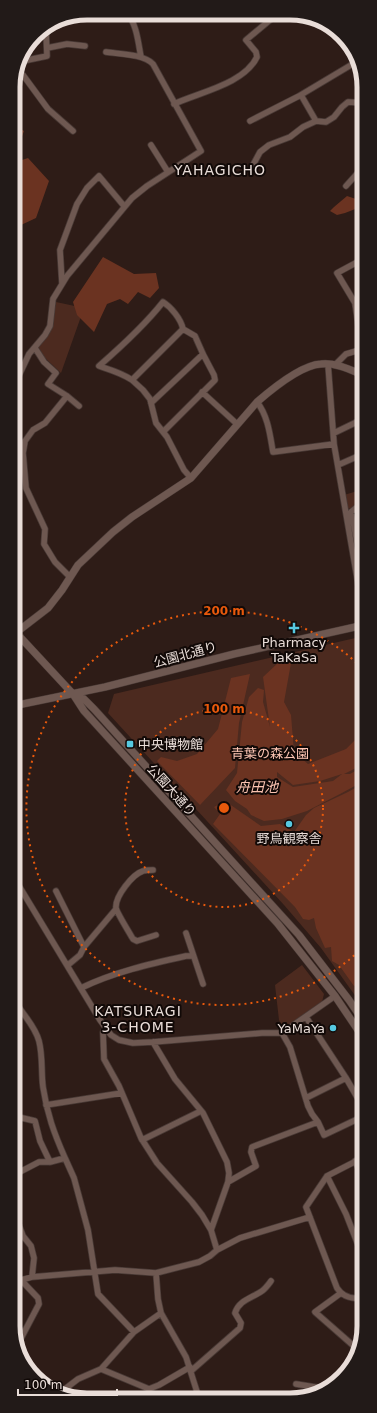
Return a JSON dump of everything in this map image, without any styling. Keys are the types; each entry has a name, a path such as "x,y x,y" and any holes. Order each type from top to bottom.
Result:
{"street":[{"path":"132,20 141,57"},
{"path":"174,104 217,88 247,70 257,58 256,52 246,40 270,20"},
{"path":"26,60 47,56 46,34"},
{"path":"47,48 67,44 84,46"},
{"path":"20,373 30,354 50,326 53,299 62,283 124,206 147,186 201,151 150,60 141,57 106,52"},
{"path":"250,121 301,95 353,64"},
{"path":"21,74 48,109 73,131"},
{"path":"301,95 316,121"},
{"path":"252,165 260,152 269,145 290,137 316,121 326,122 334,117 342,106 348,102 357,103"},
{"path":"151,145 168,172"},
{"path":"346,186 357,174"},
{"path":"62,283 60,250 77,204 87,188 99,176 124,206"},
{"path":"357,262 337,274 355,303 357,315"},
{"path":"183,329 182,323 167,304 163,302 147,322 99,366 119,372 132,380 143,390 150,399 156,424 176,452 184,470 191,478"},
{"path":"162,432 215,380 195,336 183,329"},
{"path":"132,380 183,329"},
{"path":"35,348 44,362 56,373 48,384 67,396 79,406"},
{"path":"332,365 346,354 357,351"},
{"path":"151,404 203,354"},
{"path":"20,629 48,608 78,565 113,532 191,478 257,402 283,382 301,371 321,364 332,365 357,373"},
{"path":"332,365 334,444 357,578"},
{"path":"202,392 237,424"},
{"path":"67,396 46,423 33,430 25,441 23,453 26,488 45,529 44,544 55,562 70,577"},
{"path":"257,402 261,407 268,427 273,452 334,444"},
{"path":"334,433 357,422"},
{"path":"338,465 357,457"},
{"path":"357,508 351,512 357,533"},
{"name":"公園北通り","path":"20,705 73,694 357,626"},
{"path":"21,638 73,694"},
{"name":"公園大通り","path":"73,694 84,699 94,709 299,935 357,1012"},
{"name":"公園大通り","path":"73,694 84,711 278,924 335,996 357,1029"},
{"path":"68,965 80,955 84,947 116,909 117,900 124,886 138,873 144,870 153,870"},
{"path":"20,886 107,1030 120,1040 133,1043 262,1033 282,1033 335,996 347,997"},
{"path":"56,891 84,947"},
{"path":"116,909 133,939 137,942 156,935"},
{"path":"186,933 203,984"},
{"path":"81,988 112,975 186,956 193,956"},
{"path":"335,982 335,996"},
{"path":"20,1008 39,1040 43,1063 43,1085 46,1105 52,1126 74,1178 88,1230 98,1294 134,1332"},
{"path":"306,1017 357,1097"},
{"path":"107,1030 103,1032 104,1059 122,1093 142,1140 157,1163 192,1202 211,1230 217,1250"},
{"path":"282,1033 290,1047 312,1114 318,1122 324,1135 357,1119"},
{"path":"153,1042 175,1079 209,1123 227,1162 229,1173 228,1182 211,1230"},
{"path":"306,1098 346,1078"},
{"path":"46,1105 122,1093"},
{"path":"142,1140 201,1111"},
{"path":"20,1117 35,1121 40,1141 50,1162"},
{"path":"228,1182 256,1166 251,1152 252,1147 318,1122"},
{"path":"20,1172 39,1162 50,1162 65,1158"},
{"path":"357,1165 355,1161 327,1176 306,1207 337,1288 341,1293 357,1299"},
{"path":"327,1176 346,1214 357,1242"},
{"path":"21,1338 39,1304 38,1298 21,1280 32,1277 94,1273 115,1270 156,1273 199,1262 217,1250 240,1238 310,1217"},
{"path":"20,1228 23,1236 31,1246 34,1258 32,1277"},
{"path":"156,1273 158,1299 161,1313 186,1357 197,1393"},
{"path":"100,1369 149,1389 159,1385 190,1369 240,1328 241,1323 235,1313 238,1305 261,1292 271,1281"},
{"path":"341,1293 315,1312 354,1346"},
{"path":"65,1389 78,1379 100,1369 134,1332 161,1313"},
{"path":"296,1384 316,1387"}],"green space":[{"path":"56,302 84,308 61,373 44,357 38,346 53,318"},
{"path":"357,491 357,507 347,509 344,495"},
{"name":"青葉の森公園","path":"357,638 357,998 321,948 284,905 108,713 114,694"},
{"path":"302,965 324,994 322,1002 284,1029 279,1020 275,985"}],"shaded area":[{"path":"20,128 24,131 20,142"},
{"path":"20,156 22,160 28,158 49,181 36,218 21,225"},
{"path":"347,196 357,199 357,208 337,215 330,211 334,207"},
{"path":"103,257 134,274 156,273 159,288 150,298 138,292 128,304 120,299 107,304 94,332 77,315 73,302"},
{"name":"舟田池","path":"279,662 291,663 284,702 291,715 294,752 308,764 346,749 357,738 357,768 344,774 350,774 357,770 357,785 307,811 282,819 264,821 251,815 247,809 235,801 226,790 237,773 242,722 249,697 258,688 264,690 263,702 270,727 263,677","holes":["277,772 293,785 320,781 342,774 333,781 293,787 277,777"]},
{"path":"250,674 239,723 235,768 200,805 157,761 161,757 177,761 197,754 218,729 231,678"},
{"path":"357,787 357,984 354,986 339,965 332,961 331,947 325,948 316,928 314,918 309,920 303,919 295,907 213,824 220,814 214,807 225,801 261,826 280,824 294,832 306,815 314,808"}],"place":[{"name":"Pharmacy TaKaSa","path":"294,628"},
{"name":"中央博物館","path":"130,744"},
{"name":"野鳥観察舎","path":"289,824"},
{"name":"YaMaYa","path":"333,1028"}],"district":[{"name":"YAHAGICHO","path":"220,170"},
{"name":"KATSURAGI 3-CHOME","path":"138,1020"}]}
